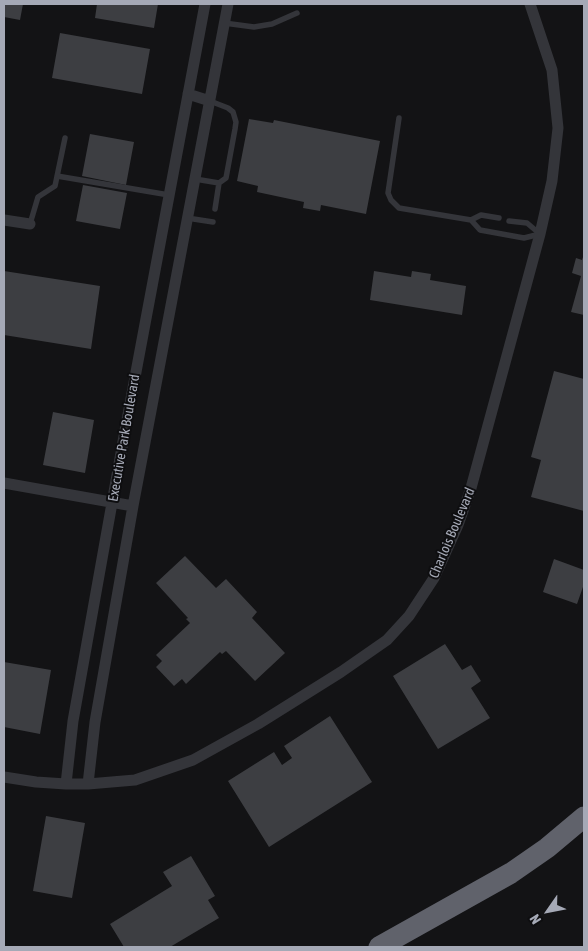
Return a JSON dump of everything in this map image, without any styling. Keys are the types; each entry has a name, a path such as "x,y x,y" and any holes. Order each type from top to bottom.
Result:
{"highway":[{"path":"379,947 523,866 584,817"}],"street":[{"name":"Executive Park Boulevard","path":"66,784 73,721 112,501 205,4"},
{"name":"Executive Park Boulevard","path":"88,784 95,722 133,506 228,4"},
{"name":"Charlois Boulevard","path":"4,777 66,784 135,780 193,760 258,724 341,672 388,640 409,616 434,578 458,525 471,488 540,234 552,182 558,128 552,70 530,4"},
{"path":"188,94 210,101"},
{"path":"4,220 30,224"},
{"path":"4,483 133,506"}],"lane":[{"path":"224,22 254,27 272,24 297,13"},
{"path":"194,179 219,183 226,178 236,122 233,112 210,101"},
{"path":"399,118 388,193 391,200 399,208 470,220 481,215 499,218"},
{"path":"30,224 38,197 55,186 65,138"},
{"path":"57,176 169,195"},
{"path":"215,209 219,183"},
{"path":"187,218 213,222"},
{"path":"470,220 480,230 524,238 540,234"},
{"path":"509,221 527,223 540,234"}],"building":[{"path":"4,4 23,4 20,20 4,17"},
{"path":"97,4 158,4 154,28 95,18"},
{"path":"60,33 150,49 142,94 52,78"},
{"path":"249,119 273,123 274,120 380,141 366,214 321,205 320,211 303,208 304,202 257,192 258,186 237,181"},
{"path":"90,134 134,142 126,185 82,176"},
{"path":"83,185 127,193 120,229 76,221"},
{"path":"584,254 584,315 571,312 581,276 572,273 576,258 582,260"},
{"path":"4,271 100,286 91,349 4,335"},
{"path":"374,271 411,277 412,271 431,274 430,280 466,286 462,315 370,300"},
{"path":"554,371 584,379 584,511 531,497 541,460 531,457"},
{"path":"53,412 94,420 85,473 43,465"},
{"path":"185,556 216,588 226,579 257,612 252,618 285,653 255,681 226,651 222,654 220,652 186,684 182,679 174,686 156,667 162,661 156,655 190,623 186,619 188,618 156,583"},
{"path":"554,559 584,570 584,584 577,604 543,592"},
{"path":"445,644 462,670 471,665 481,681 471,688 490,718 438,749 393,676"},
{"path":"4,662 51,670 40,734 4,727"},
{"path":"330,716 372,782 269,847 228,781 274,752 282,765 292,758 284,746"},
{"path":"46,816 85,823 72,898 33,891"},
{"path":"191,856 215,896 208,900 219,918 170,947 124,947 110,924 172,886 163,872"}]}
